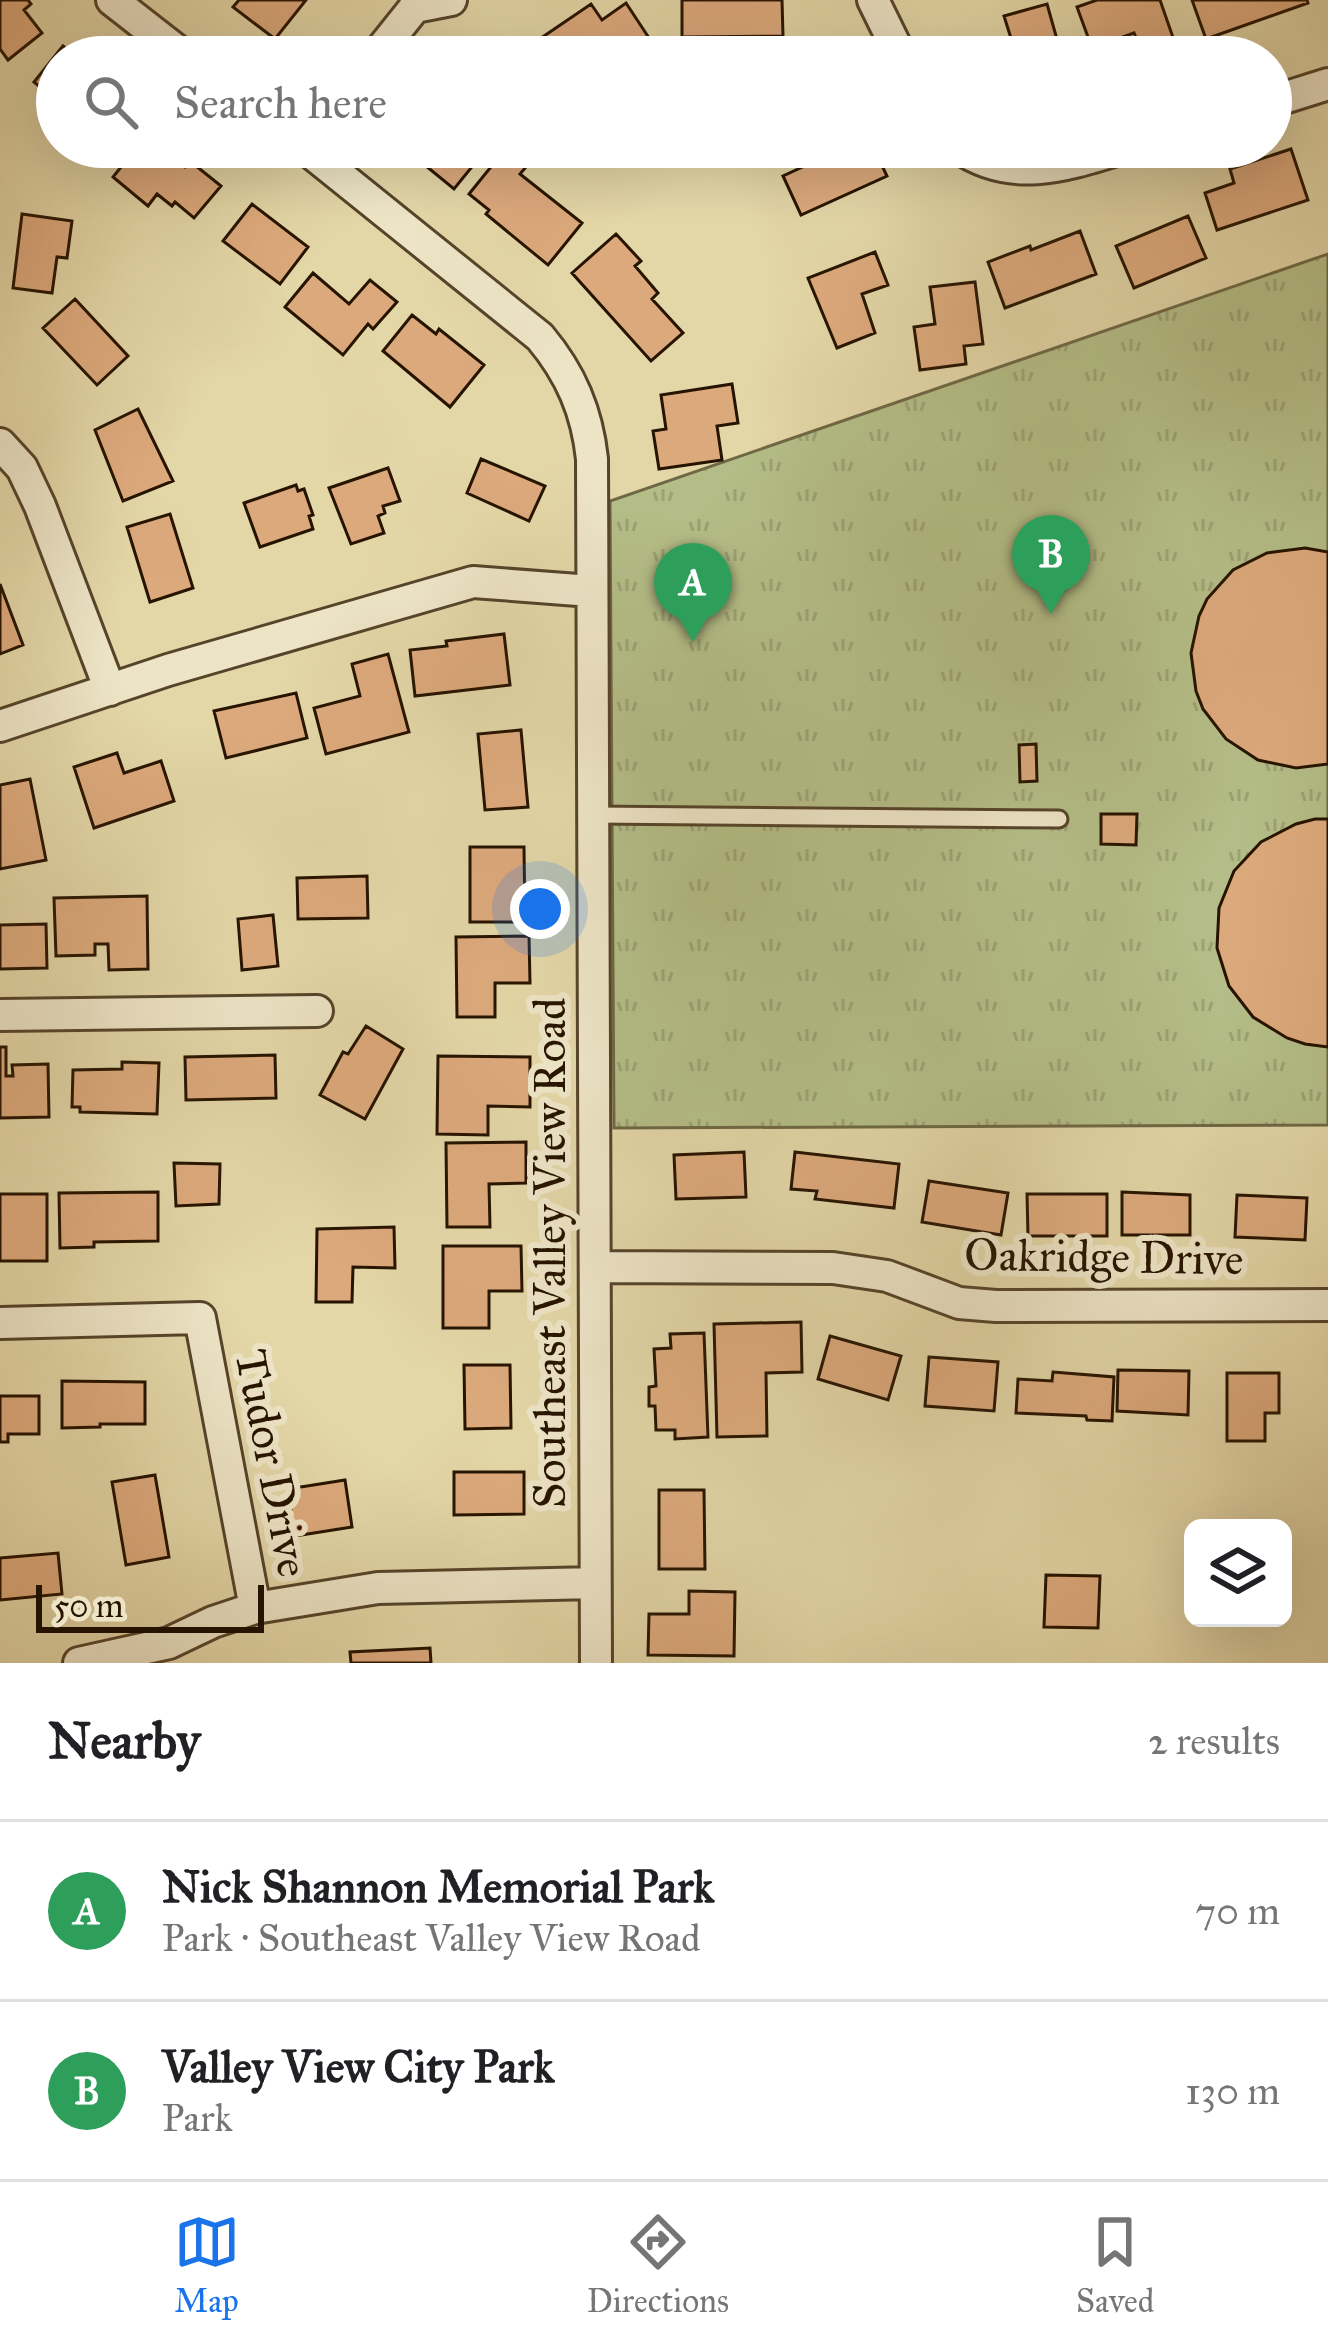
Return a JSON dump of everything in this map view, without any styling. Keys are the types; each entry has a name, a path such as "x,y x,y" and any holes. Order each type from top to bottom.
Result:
{"street":[{"path":"112,0 158,36"},
{"path":"391,36 415,3 451,0"},
{"path":"873,0 891,36"},
{"path":"1292,95 1328,84"},
{"name":"Southeast Valley View Road","path":"330,168 540,337 578,392 589,431 596,1663"},
{"path":"1010,168 1058,168"},
{"path":"0,444 22,468 40,506 110,690"},
{"path":"0,725 168,670 473,582 591,591"},
{"path":"0,1015 317,1011"},
{"name":"Oakridge Drive","path":"596,1267 832,1268 887,1276 958,1303 996,1306 1328,1305"},
{"name":"Tudor Drive","path":"0,1323 200,1318 255,1608"},
{"path":"79,1663 169,1643 255,1608 379,1588 595,1583"}],"lane":[{"path":"592,815 1059,819"}],"green space":[{"path":"1328,254 1328,1125 614,1128 610,501"}],"building":[{"path":"0,0 28,0 31,4 24,10 42,33 8,60 0,49"},
{"path":"239,0 306,0 277,36 233,7"},
{"path":"682,0 782,0 783,36 682,36"},
{"path":"1097,0 1160,0 1172,36 1088,36 1077,7"},
{"path":"1192,0 1307,0 1214,36 1205,36"},
{"path":"626,3 648,36 544,36 591,4 602,20"},
{"path":"1047,4 1056,36 1010,36 1004,16"},
{"path":"1292,152 1308,200 1217,230 1205,193 1234,183 1230,169 1292,168"},
{"path":"120,168 199,168 221,186 194,218 157,194 148,206 113,177"},
{"path":"428,168 471,168 454,189"},
{"path":"490,168 525,168 520,174 582,223 548,265 469,194"},
{"path":"800,168 883,168 887,176 801,215 783,176"},
{"path":"252,204 308,247 280,284 223,241"},
{"path":"22,214 72,221 67,258 57,257 52,293 13,288"},
{"path":"1188,216 1206,258 1134,288 1116,246"},
{"path":"1080,231 1096,274 1005,308 988,262"},
{"path":"616,234 641,261 635,266 658,293 652,299 683,333 651,361 572,273"},
{"path":"875,252 888,285 862,294 875,333 837,348 808,278"},
{"path":"313,273 349,304 370,280 397,302 373,329 368,324 343,355 285,307"},
{"path":"975,282 983,344 964,346 966,364 920,370 914,327 935,324 930,287"},
{"path":"75,299 128,356 97,385 43,328"},
{"path":"412,315 436,334 439,329 484,365 450,407 383,351"},
{"path":"732,384 738,423 717,426 722,460 659,469 653,431 666,429 661,395"},
{"path":"138,409 173,481 123,501 95,430"},
{"path":"481,459 545,486 529,521 467,493"},
{"path":"388,468 400,501 383,506 385,513 378,516 384,533 351,544 329,488"},
{"path":"296,485 298,491 304,489 313,529 260,547 244,503"},
{"path":"170,514 193,588 150,602 127,527"},
{"path":"1305,548 1328,552 1328,764 1296,768 1258,760 1226,739 1203,709 1191,653 1207,599 1233,570 1267,553"},
{"path":"0,584 23,645 0,654"},
{"path":"504,634 510,685 415,696 410,650"},
{"path":"388,654 409,732 326,754 314,708 360,696 352,664"},
{"path":"296,693 307,738 226,758 214,711"},
{"path":"521,730 528,807 485,810 478,734"},
{"path":"1036,744 1037,781 1020,782 1019,745"},
{"path":"117,753 124,773 161,761 174,801 94,828 74,767"},
{"path":"30,779 46,860 0,869 0,785"},
{"path":"1101,814 1137,814 1136,845 1101,844"},
{"path":"1315,819 1328,819 1328,1047 1287,1038 1253,1017 1229,986 1217,948 1219,908 1234,871 1261,842"},
{"path":"470,847 524,847 525,922 470,922"},
{"path":"367,876 368,918 298,919 297,878"},
{"path":"147,896 148,969 109,970 108,944 95,944 95,955 56,956 54,898"},
{"path":"273,915 278,966 242,970 238,919"},
{"path":"46,924 47,968 0,969 0,925"},
{"path":"529,936 530,983 495,983 495,1017 457,1017 456,937"},
{"path":"366,1026 403,1049 365,1119 320,1095 343,1052 348,1054"},
{"path":"0,1047 6,1047 6,1076 13,1076 12,1065 48,1064 49,1117 0,1118"},
{"path":"275,1055 276,1098 186,1100 185,1057"},
{"path":"438,1056 530,1057 530,1107 488,1106 488,1135 437,1134"},
{"path":"122,1062 159,1063 157,1114 80,1112 80,1107 72,1107 73,1070 122,1069"},
{"path":"526,1142 526,1183 489,1184 490,1227 447,1227 446,1143"},
{"path":"744,1152 746,1197 676,1199 674,1155"},
{"path":"795,1152 899,1164 894,1208 815,1199 817,1191 791,1189"},
{"path":"174,1163 220,1164 219,1204 176,1206"},
{"path":"929,1181 1008,1193 1001,1235 922,1222"},
{"path":"158,1192 158,1241 60,1248 59,1193"},
{"path":"1122,1192 1190,1195 1190,1235 1122,1235"},
{"path":"0,1194 47,1194 47,1261 0,1261"},
{"path":"1027,1194 1107,1194 1107,1236 1028,1236"},
{"path":"1237,1195 1307,1198 1305,1240 1235,1237"},
{"path":"394,1227 395,1268 353,1267 352,1302 316,1302 317,1229"},
{"path":"443,1246 521,1246 522,1291 489,1291 489,1328 443,1328"},
{"path":"801,1322 802,1372 766,1373 767,1436 717,1437 714,1324"},
{"path":"704,1333 708,1437 675,1439 675,1430 656,1430 655,1406 649,1406 649,1387 656,1386 654,1349 671,1348 670,1334"},
{"path":"830,1336 901,1356 888,1400 818,1379"},
{"path":"929,1357 998,1362 994,1411 925,1406"},
{"path":"464,1365 510,1365 511,1428 465,1429"},
{"path":"1118,1370 1189,1371 1188,1415 1117,1411"},
{"path":"1053,1372 1114,1377 1112,1421 1016,1413 1018,1379 1052,1381"},
{"path":"1227,1373 1279,1373 1279,1413 1265,1413 1265,1441 1227,1441"},
{"path":"62,1381 145,1382 145,1424 62,1428"},
{"path":"0,1396 39,1396 39,1434 8,1434 8,1442 0,1442"},
{"path":"454,1472 524,1472 524,1514 454,1515"},
{"path":"155,1475 169,1557 126,1565 112,1482"},
{"path":"345,1480 352,1527 295,1536 288,1489"},
{"path":"659,1490 704,1490 705,1569 659,1569"},
{"path":"58,1553 62,1594 0,1600 0,1558"},
{"path":"1046,1575 1100,1576 1098,1628 1044,1627"},
{"path":"689,1591 735,1592 734,1656 648,1655 649,1614 689,1614"},
{"path":"430,1648 431,1663 351,1663 350,1652"}],"place":[{"name":"Valley View City Park","path":"1051,614"},
{"name":"Nick Shannon Memorial Park","path":"693,642"}]}
